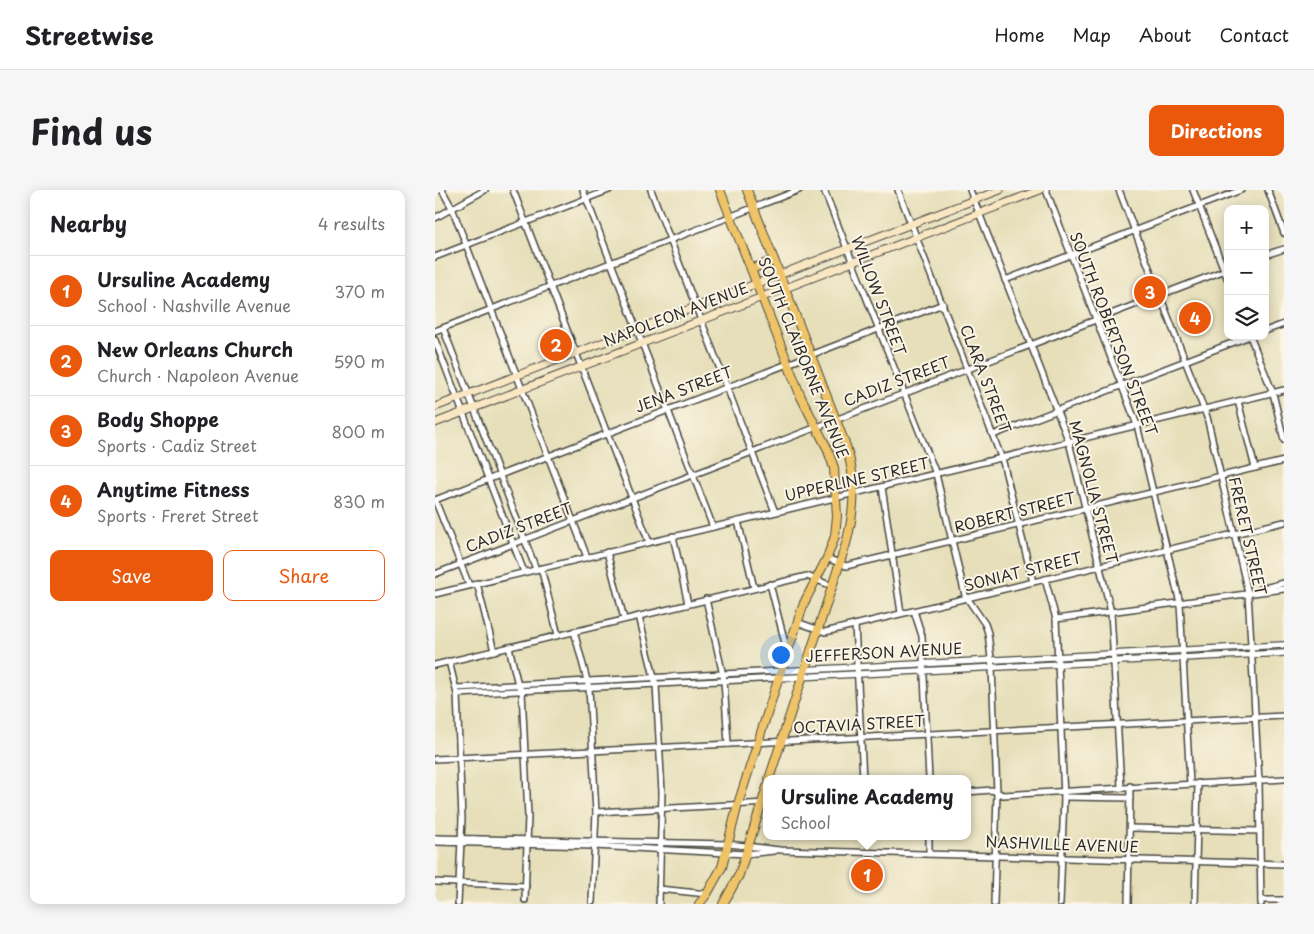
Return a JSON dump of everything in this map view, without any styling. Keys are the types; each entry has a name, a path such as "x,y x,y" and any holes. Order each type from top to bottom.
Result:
{"main road":[{"name":"SOUTH CLAIBORNE AVENUE","path":"699,904 707,894 722,867 738,804 787,651 804,603 827,558 835,536 837,497 833,468 827,448 801,397 720,190"},
{"name":"SOUTH CLAIBORNE AVENUE","path":"747,190 836,419 850,460 855,493 853,519 770,775"},
{"name":"NAPOLEON AVENUE","path":"435,407 1000,190"},
{"name":"NAPOLEON AVENUE","path":"435,423 1040,190"},
{"path":"752,269 774,260"},
{"path":"723,904 739,875 763,808"}],"street":[{"path":"442,190 452,208 587,557"},
{"path":"435,218 485,190"},
{"path":"513,190 649,542"},
{"path":"583,190 713,527"},
{"path":"435,257 609,190"},
{"path":"651,190 775,512"},
{"path":"435,331 799,190"},
{"name":"WILLOW STREET","path":"823,190 847,248 877,330 936,474 965,595 985,624 992,664 997,792 994,904"},
{"name":"CLARA STREET","path":"898,190 1001,458 1033,582"},
{"name":"MAGNOLIA STREET","path":"970,190 1069,442 1111,612 1121,787"},
{"name":"SOUTH ROBERTSON STREET","path":"1046,190 1137,425 1180,603 1190,784"},
{"name":"FRERET STREET","path":"1119,190 1204,409 1249,593 1259,781 1261,902"},
{"path":"1193,190 1224,265"},
{"path":"1005,280 1241,190"},
{"path":"1267,190 1284,233"},
{"path":"1269,254 1284,248"},
{"name":"CADIZ STREET","path":"435,574 1224,271"},
{"name":"JENA STREET","path":"435,500 943,304"},
{"path":"1269,330 1284,324"},
{"path":"443,328 525,539 539,569 557,635"},
{"path":"435,340 524,572"},
{"path":"993,435 1240,340"},
{"path":"1252,340 1273,393 1284,440"},
{"name":"UPPERLINE STREET","path":"435,594 1284,390"},
{"path":"1238,401 1255,468"},
{"path":"467,424 479,419"},
{"name":"ROBERT STREET","path":"839,564 846,566 891,556 1284,461"},
{"path":"882,487 901,614"},
{"path":"435,500 469,585"},
{"path":"737,521 754,588"},
{"name":"SONIAT STREET","path":"797,622 825,632 1284,522"},
{"path":"673,536 688,604"},
{"path":"607,552 624,619"},
{"path":"827,558 839,564"},
{"path":"435,665 807,576 832,586"},
{"path":"1045,579 1056,619 1058,661 1064,797 1060,904"},
{"path":"1249,593 1284,583"},
{"path":"477,584 494,651"},
{"path":"770,584 787,651"},
{"path":"1056,619 1284,589"},
{"path":"706,600 723,677 727,744"},
{"path":"914,611 921,631 924,664 929,775"},
{"path":"639,616 656,684 662,809 659,904"},
{"path":"855,625 863,775"},
{"path":"574,631 589,688 596,812 592,902"},
{"name":"JEFFERSON AVENUE","path":"1058,661 1114,654 1284,645"},
{"path":"509,647 518,685 522,691 526,755 527,842 525,900"},
{"name":"JEFFERSON AVENUE","path":"803,674 857,667 924,664 1114,661 1284,653"},
{"path":"449,661 456,691 459,758 462,840 458,904"},
{"name":"JEFFERSON AVENUE","path":"456,691 518,685 654,678 924,671 992,664"},
{"name":"JEFFERSON AVENUE","path":"456,691 589,688 723,677"},
{"name":"OCTAVIA STREET","path":"435,759 1284,716"},
{"path":"971,792 992,790 1003,795 1130,786 1284,779"},
{"path":"1195,904 1198,784"},
{"path":"1128,904 1131,828 1130,786"},
{"path":"1064,797 1131,798"},
{"path":"596,812 763,803"},
{"path":"1131,828 1260,831"},
{"name":"NASHVILLE AVENUE","path":"435,838 660,846 728,844 780,850 1284,864"},
{"name":"NASHVILLE AVENUE","path":"435,842 462,840"},
{"path":"929,840 929,854"},
{"name":"NASHVILLE AVENUE","path":"660,846 746,854 780,850"},
{"path":"435,882 526,886"},
{"path":"659,889 707,894"},
{"path":"1261,902 1284,900"}],"place":[{"name":"Body Shoppe","path":"1150,292"},
{"name":"Anytime Fitness","path":"1195,318"},
{"name":"New Orleans Church","path":"556,345"},
{"name":"Ursuline Academy","path":"867,875"}]}
